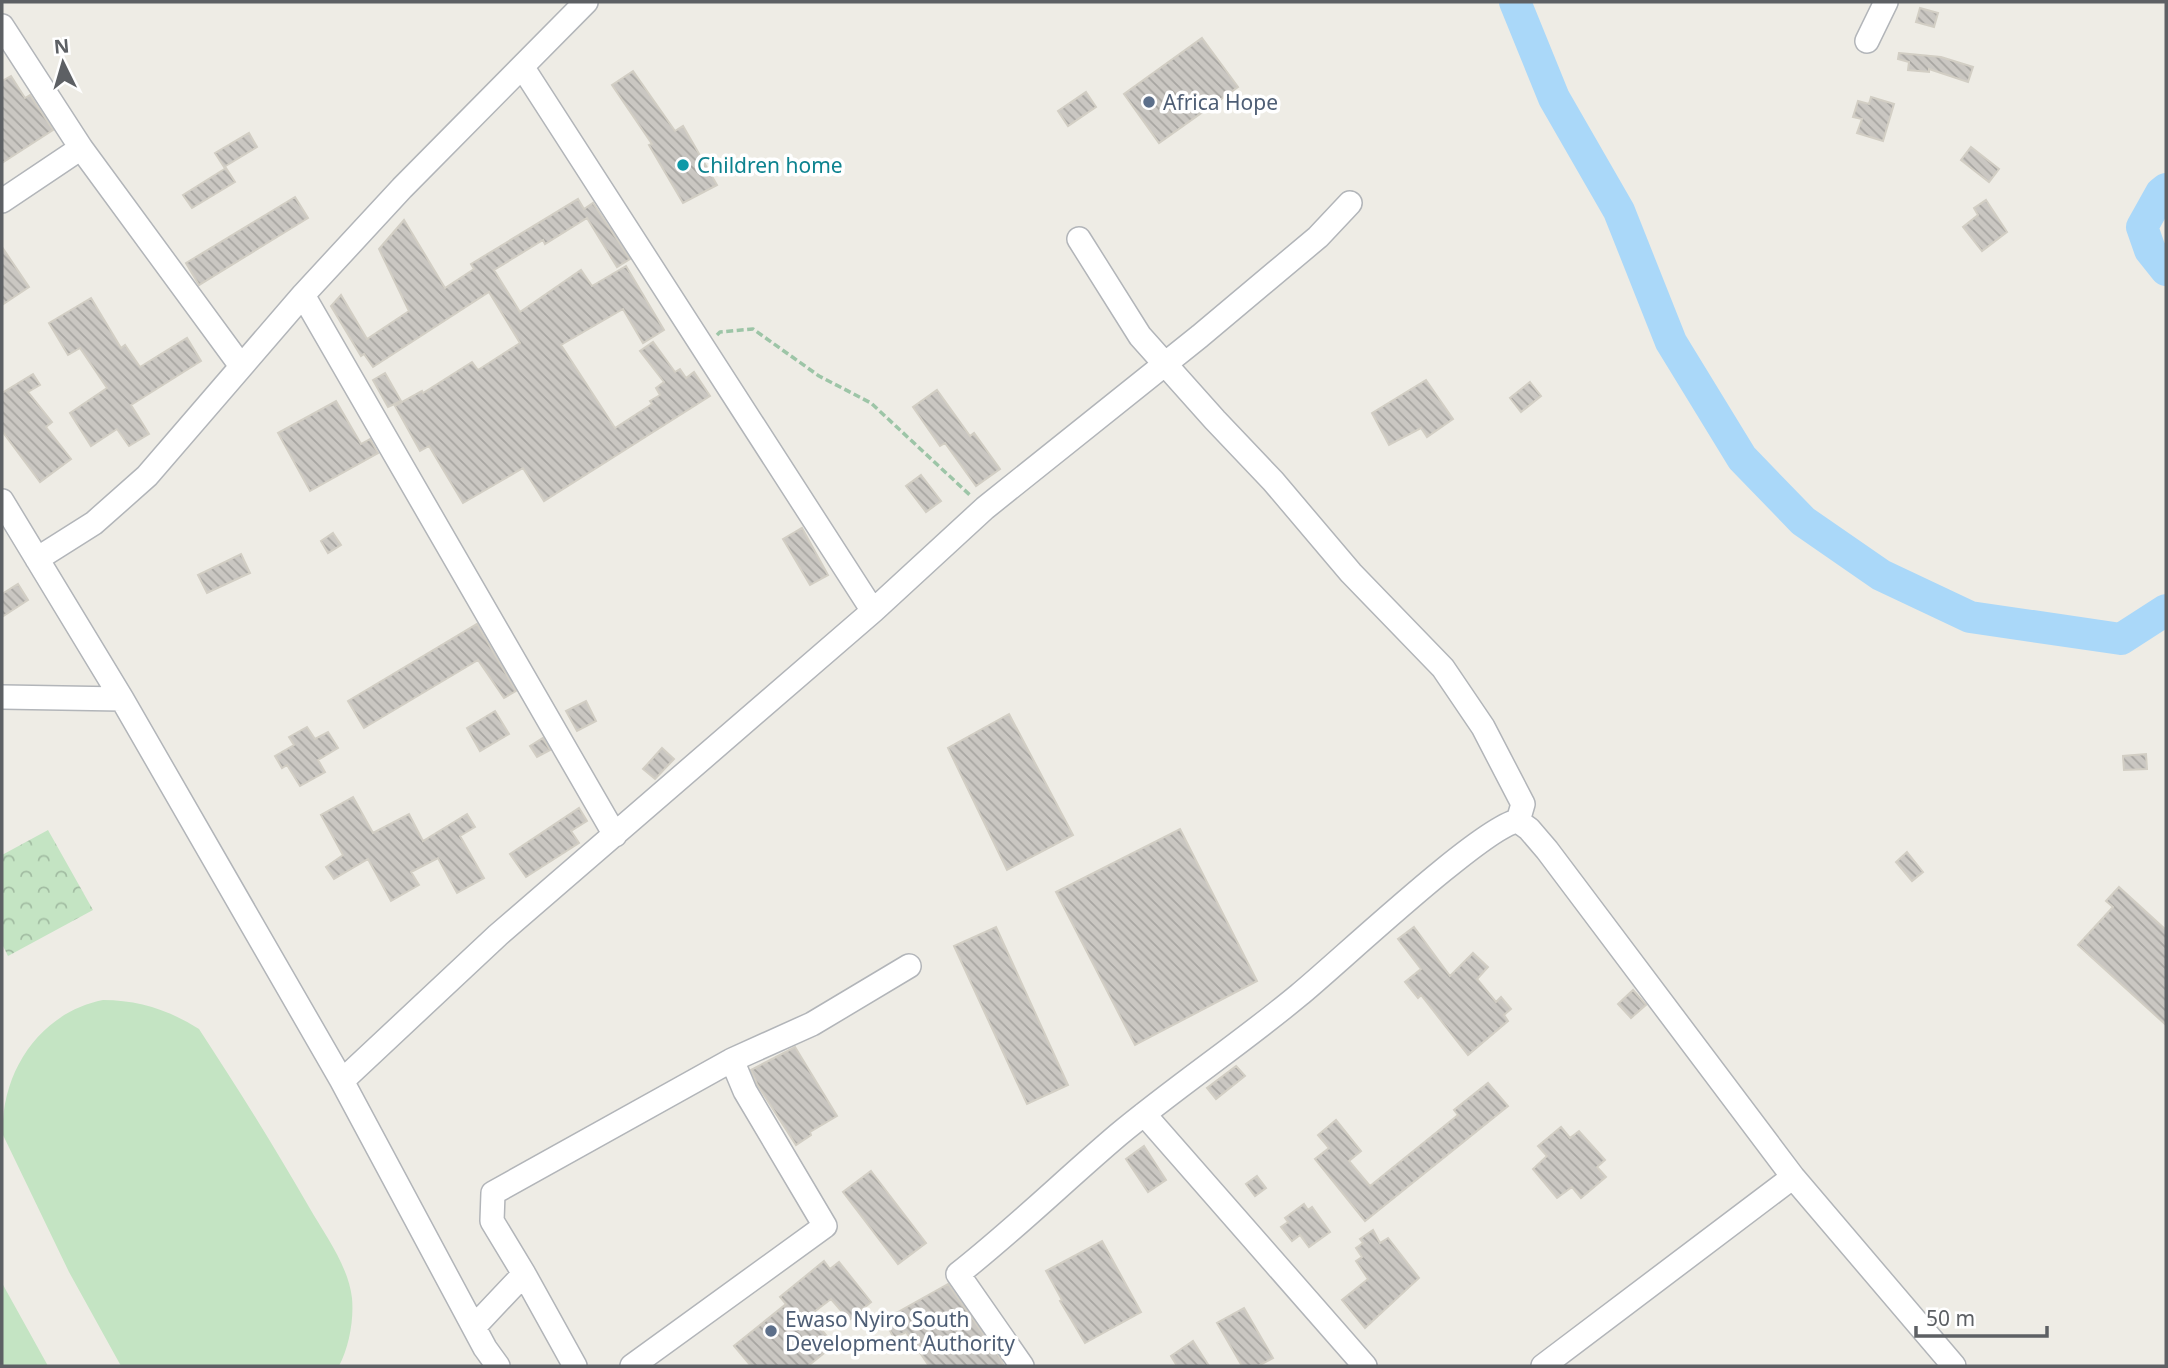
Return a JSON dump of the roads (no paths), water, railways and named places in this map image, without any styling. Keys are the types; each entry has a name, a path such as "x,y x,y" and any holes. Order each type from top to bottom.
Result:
{"street":[{"path":"37,559 94,523 147,477 303,295 401,188 586,2"},
{"path":"1867,41 1886,2"},
{"path":"2,26 81,148 241,366"},
{"path":"523,68 873,611"},
{"path":"2,201 81,148"},
{"path":"342,1081 498,935 873,611 985,508 1318,237 1350,203"},
{"path":"1079,239 1140,336 1273,481 1351,573 1443,668 1483,727 1523,804 1518,821"},
{"path":"303,295 615,835"},
{"path":"2,501 122,699 342,1081 474,1327 498,1366"},
{"path":"2,696 122,699"},
{"path":"1022,1366 958,1274 997,1244 1144,1114 1298,996 1485,838 1518,821"},
{"path":"1518,821 1529,829 1547,850 1793,1177 1954,1366"},
{"path":"575,1366 492,1221 493,1193 732,1060 812,1024 909,966"},
{"path":"632,1366 825,1226 745,1091 732,1060"},
{"path":"1144,1114 1365,1366"},
{"path":"1543,1366 1793,1177"},
{"path":"474,1327 524,1274"}],"waterway":[{"path":"1515,2 1554,98 1619,211 1671,342 1742,458 1803,521 1881,575 1970,617 2121,639 2166,610"},
{"path":"2166,189 2142,227 2150,250 2166,270"}],"place":[{"name":"Africa Hope","path":"1149,102"},
{"name":"Children home","path":"683,165"},
{"name":"Ewaso Nyiro South Development Authority","path":"771,1331"}]}
